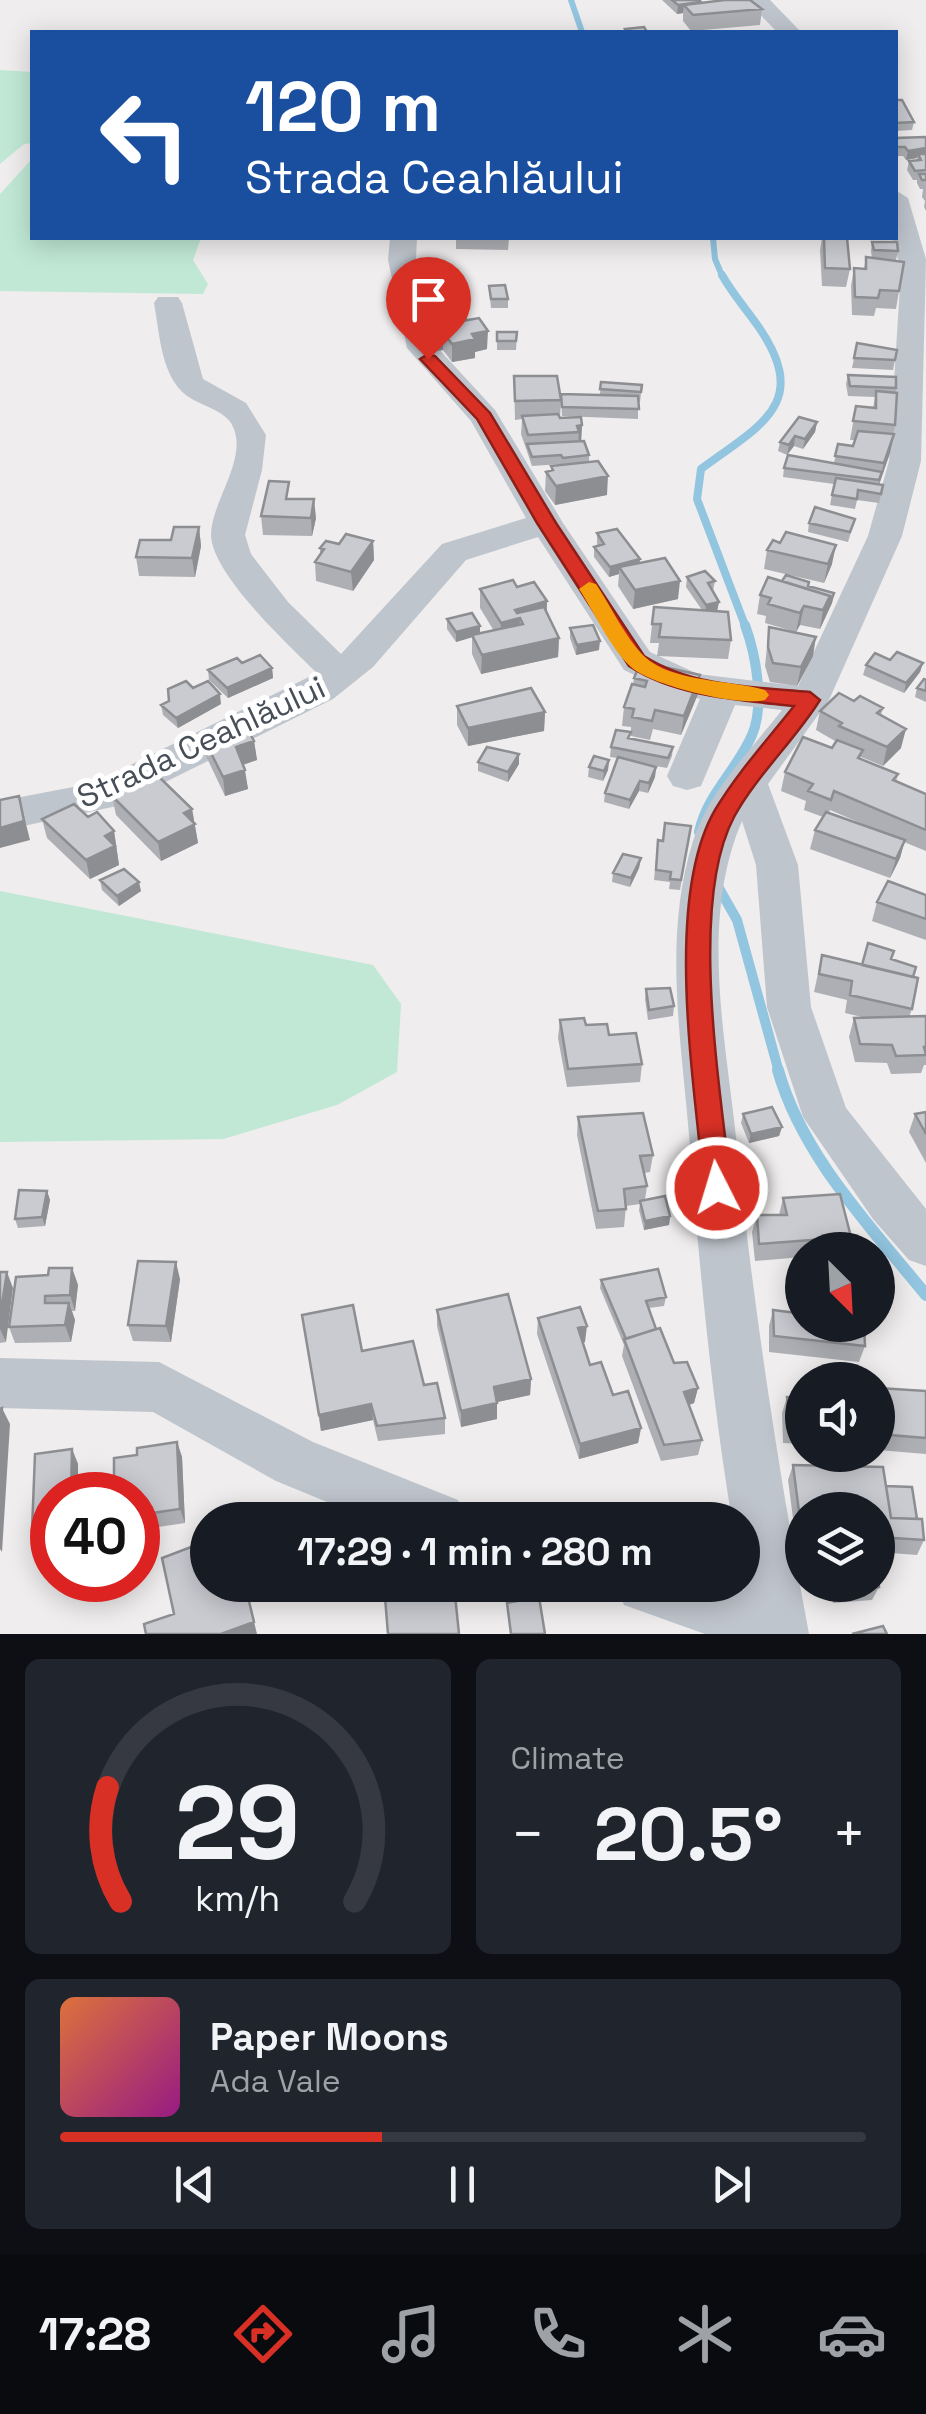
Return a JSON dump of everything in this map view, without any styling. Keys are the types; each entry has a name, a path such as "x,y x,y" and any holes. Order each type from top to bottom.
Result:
{"street":[{"path":"757,0 787,30"},
{"path":"690,1602 775,1633 717,1188 698,974 700,913 713,841 725,813 810,700 885,536 905,461 921,273 898,207"},
{"path":"403,240 402,260 422,348 484,417 546,523 637,661 651,670 722,692 810,700"},
{"name":"Strada Ceahlăului","path":"168,304 185,374 192,386 229,405 245,419 251,438 228,535 232,550 262,595 342,675"},
{"name":"Strada Ceahlăului","path":"0,816 102,796 320,690 342,675 454,552 546,523"},
{"path":"688,776 722,692"},
{"path":"748,782 777,864 789,1007 826,1117 890,1204 926,1244"},
{"path":"0,1383 159,1387 295,1462 394,1502"}],"green space":[{"path":"0,70 30,72 30,143 0,164"},
{"path":"30,161 30,240 200,240 193,260 208,284 203,294 0,291 0,194"},
{"path":"0,891 373,965 401,1004 397,1072 337,1105 223,1139 0,1142"}],"building":[{"path":"672,0 699,0 701,2 678,5"},
{"path":"750,0 762,9 693,15 684,5"},
{"path":"898,100 902,100 914,122 898,123"},
{"path":"926,137 926,148 908,151 898,147 898,138"},
{"path":"918,154 926,154 926,170 915,171 909,161 921,160"},
{"path":"824,240 847,240 850,269 825,268"},
{"path":"872,242 897,242 898,251 874,250"},
{"path":"866,257 904,262 899,291 880,290 878,298 855,297 854,268 866,269"},
{"path":"505,285 508,299 491,299 489,286"},
{"path":"443,290 448,297 457,295 467,308 456,311 462,321 479,318 488,331 472,334 475,339 452,344 443,332 436,333 430,326 444,324 424,294"},
{"path":"497,332 517,332 516,341 497,341"},
{"path":"857,343 897,350 895,360 854,358"},
{"path":"848,375 896,377 896,388 850,386"},
{"path":"514,376 557,376 561,400 515,401"},
{"path":"601,382 642,385 641,392 600,389"},
{"path":"876,391 897,393 895,425 853,421 856,406 876,408"},
{"path":"561,394 638,396 639,409 562,407"},
{"path":"558,414 560,418 581,417 579,432 528,435 522,416"},
{"path":"799,417 817,422 805,439 795,436 789,445 780,442"},
{"path":"858,431 894,434 884,463 835,456 838,444 853,446"},
{"path":"584,441 589,455 563,458 532,457 527,444"},
{"path":"788,455 882,472 879,480 784,468"},
{"path":"598,461 608,476 556,486 546,472 553,470 551,466"},
{"path":"836,478 883,485 881,494 858,490 857,499 832,495"},
{"path":"269,481 289,482 286,499 314,499 311,518 261,516"},
{"path":"815,507 855,519 850,532 809,523"},
{"path":"174,527 199,527 192,558 136,557 140,540 171,540"},
{"path":"617,529 640,559 610,567 594,547 604,544 597,533"},
{"path":"786,532 836,545 828,564 767,550 773,540 780,543"},
{"path":"346,534 373,541 351,572 315,562 326,541 339,544"},
{"path":"665,558 680,581 635,590 619,567"},
{"path":"705,571 715,581 708,583 719,602 706,605 687,577"},
{"path":"786,575 834,593 829,606 830,596 782,581"},
{"path":"768,577 830,596 823,610 804,606 800,613 768,604 771,598 760,595"},
{"path":"513,580 517,587 534,582 547,601 515,610 517,613 544,607 559,638 482,655 472,635 523,624 520,618 501,623 480,589"},
{"path":"654,607 728,612 731,640 659,637 661,624 652,624"},
{"path":"472,613 480,626 456,632 447,619"},
{"path":"593,625 600,641 577,645 570,628"},
{"path":"769,627 816,637 801,667 773,663 768,647"},
{"path":"897,652 923,663 906,683 866,665 875,653 890,660"},
{"path":"260,655 272,668 227,688 208,670 237,658 242,663"},
{"path":"655,665 700,675 684,716 655,710 652,721 632,717 634,709 624,707 632,684 645,687 647,681 634,678 639,666"},
{"path":"186,681 193,688 208,681 220,694 176,718 161,705 169,701 168,689"},
{"path":"531,688 545,712 468,728 457,706"},
{"path":"839,693 854,701 860,696 883,708 877,713 906,729 887,747 839,726 842,723 820,711"},
{"path":"243,721 254,741 236,747 245,770 223,777 203,737"},
{"path":"616,730 631,732 628,738 673,747 668,758 611,747"},
{"path":"803,737 832,748 837,740 863,750 858,758 898,774 893,780 926,794 926,830 834,791 831,800 808,791 813,784 785,772"},
{"path":"487,747 519,754 508,772 478,762"},
{"path":"594,756 609,760 604,771 589,767"},
{"path":"618,757 656,767 649,783 640,781 630,800 605,793"},
{"path":"156,774 192,809 184,813 195,824 158,842 112,796"},
{"path":"19,796 24,821 0,828 0,800"},
{"path":"74,804 88,817 97,812 114,831 105,836 115,846 86,860 42,819"},
{"path":"826,812 905,840 896,859 815,830"},
{"path":"665,823 691,826 681,880 670,879 671,872 656,870 658,840 663,841"},
{"path":"623,854 641,858 631,878 613,873"},
{"path":"124,869 139,882 117,896 100,880"},
{"path":"888,881 926,895 926,919 877,902"},
{"path":"868,943 894,951 891,959 916,967 913,977 862,965"},
{"path":"822,955 918,978 912,1009 850,995 852,981 819,974"},
{"path":"670,988 674,1006 649,1010 646,989"},
{"path":"926,1016 926,1055 896,1056 892,1045 860,1044 854,1018"},
{"path":"584,1018 586,1025 607,1024 609,1035 636,1033 642,1064 568,1069 560,1020"},
{"path":"772,1107 782,1127 751,1134 743,1114"},
{"path":"926,1112 926,1134 915,1114"},
{"path":"643,1113 653,1155 640,1156 647,1186 624,1189 626,1209 598,1211 578,1117"},
{"path":"19,1190 47,1191 42,1217 15,1219"},
{"path":"840,1194 850,1232 785,1232 785,1242 759,1244 757,1215 787,1215 783,1198"},
{"path":"665,1196 670,1216 645,1221 640,1201"},
{"path":"138,1261 176,1262 166,1326 128,1325"},
{"path":"49,1268 72,1268 70,1295 45,1296 45,1303 69,1303 65,1325 9,1327 16,1277 48,1275"},
{"path":"658,1269 666,1297 646,1301 656,1329 626,1339 601,1280"},
{"path":"0,1272 7,1272 0,1317"},
{"path":"508,1294 531,1379 494,1387 497,1403 461,1411 437,1310"},
{"path":"353,1305 362,1351 413,1341 424,1385 437,1383 445,1418 377,1426 371,1404 319,1415 302,1315"},
{"path":"580,1307 587,1326 578,1328 590,1365 601,1362 613,1395 628,1391 641,1428 580,1444 538,1318"},
{"path":"773,1310 785,1312 785,1337 774,1336"},
{"path":"660,1328 674,1363 687,1362 698,1388 684,1392 702,1440 664,1445 624,1339"},
{"path":"829,1342 865,1342 865,1346"},
{"path":"895,1389 926,1391 926,1438 895,1435"},
{"path":"177,1442 180,1509 160,1512 160,1472 114,1472 114,1458 137,1455 137,1448"},
{"path":"72,1449 72,1472 34,1472 35,1454"},
{"path":"794,1472 884,1472 887,1492 796,1492"},
{"path":"886,1486 912,1487 917,1519 895,1518 895,1492 887,1492"},
{"path":"895,1518 922,1519 924,1540 895,1538"},
{"path":"190,1547 190,1602 249,1602 254,1622 221,1634 146,1634 144,1624 174,1614 162,1558"},
{"path":"385,1602 456,1602 459,1634 388,1634"},
{"path":"540,1602 545,1634 511,1634 507,1603"},
{"path":"883,1626 887,1634 852,1634"}],"waterway":[{"path":"571,0 581,30"},
{"path":"713,240 723,278"},
{"path":"722,275 758,326 780,375 779,394 772,410 759,425 701,469 697,499 746,627"},
{"path":"699,832 709,806 746,748 756,723 758,680 746,627"},
{"path":"716,883 737,920 779,1072"},
{"path":"778,1070 789,1102 821,1161 861,1217 926,1295"}],"slow traffic":[{"path":"589,589 637,661 651,670 722,692 758,695"}],"route":[{"path":"428,359 484,417 546,523 637,661 651,670 722,692 810,700 725,813 713,841 700,913 698,974 717,1188"}]}
